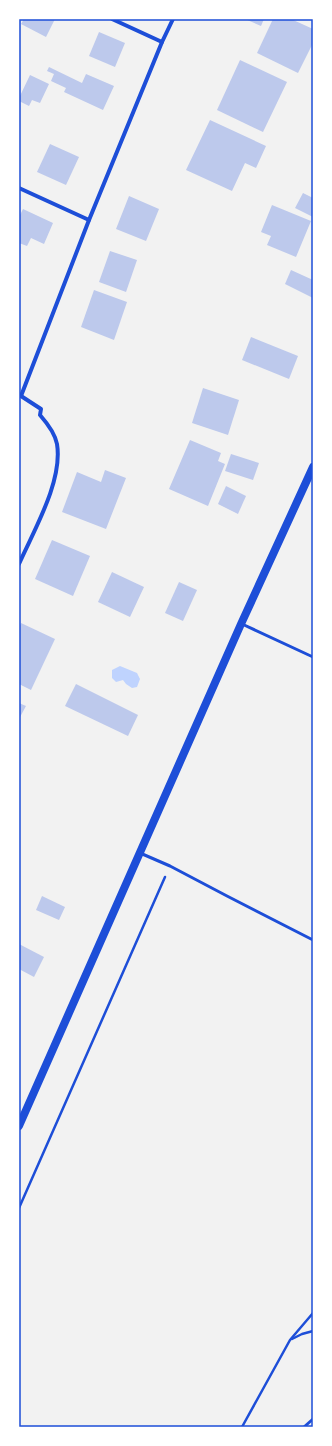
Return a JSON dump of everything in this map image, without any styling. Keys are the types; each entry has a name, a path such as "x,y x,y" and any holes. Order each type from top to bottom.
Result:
{"main road":[{"path":"19,1126 313,467"}],"street":[{"path":"112,19 162,42"},
{"path":"19,564 48,500 55,480 58,458 57,443 49,426 40,415 41,409 20,396 89,220 162,42 173,19"},
{"path":"19,188 89,220"}],"lane":[{"path":"242,624 313,657"},
{"path":"140,853 170,866 313,940"},
{"path":"304,1427 313,1419"}],"path":[{"path":"19,1208 170,866"},
{"path":"242,1427 290,1340 313,1313"},
{"path":"290,1340 302,1334 313,1331"}],"water":[{"path":"120,666 137,673 140,679 137,687 132,688 123,680 116,682 112,678 112,670"}],"building":[{"path":"24,19 55,19 46,37 21,24"},
{"path":"245,19 264,19 261,26"},
{"path":"273,19 291,19 313,29 313,43 298,73 257,53"},
{"path":"99,32 125,43 115,67 89,56"},
{"path":"240,60 287,82 263,132 217,110"},
{"path":"49,67 82,83 86,74 114,86 103,110 64,92 66,88 51,81 54,74 47,71"},
{"path":"30,75 49,84 40,103 32,100 29,106 19,101 19,98"},
{"path":"210,120 266,146 256,168 245,163 232,191 186,170"},
{"path":"50,144 79,157 66,185 37,172"},
{"path":"303,193 313,198 313,217 295,208"},
{"path":"129,196 159,209 146,241 116,229"},
{"path":"272,205 311,221 296,257 267,245 271,236 261,232"},
{"path":"23,209 53,223 44,244 31,238 27,246 19,243 19,217"},
{"path":"110,251 137,260 126,292 99,282"},
{"path":"291,270 313,280 313,298 285,284"},
{"path":"94,290 127,302 114,340 81,327"},
{"path":"251,337 298,356 289,379 242,360"},
{"path":"203,388 239,400 228,435 192,423"},
{"path":"190,440 221,453 218,461 225,464 208,506 169,489"},
{"path":"231,454 259,463 253,480 225,471"},
{"path":"105,470 126,478 106,529 62,512 77,472 101,482"},
{"path":"226,486 246,496 238,514 218,504"},
{"path":"52,540 90,556 73,596 35,579"},
{"path":"112,572 144,587 130,617 98,602"},
{"path":"179,582 197,590 183,621 165,613"},
{"path":"21,623 55,639 31,690 19,684 19,628"},
{"path":"76,684 138,715 128,736 65,706"},
{"path":"19,703 26,706 19,719"},
{"path":"42,896 65,907 59,920 36,910"},
{"path":"19,944 44,957 34,977 19,969"}]}
